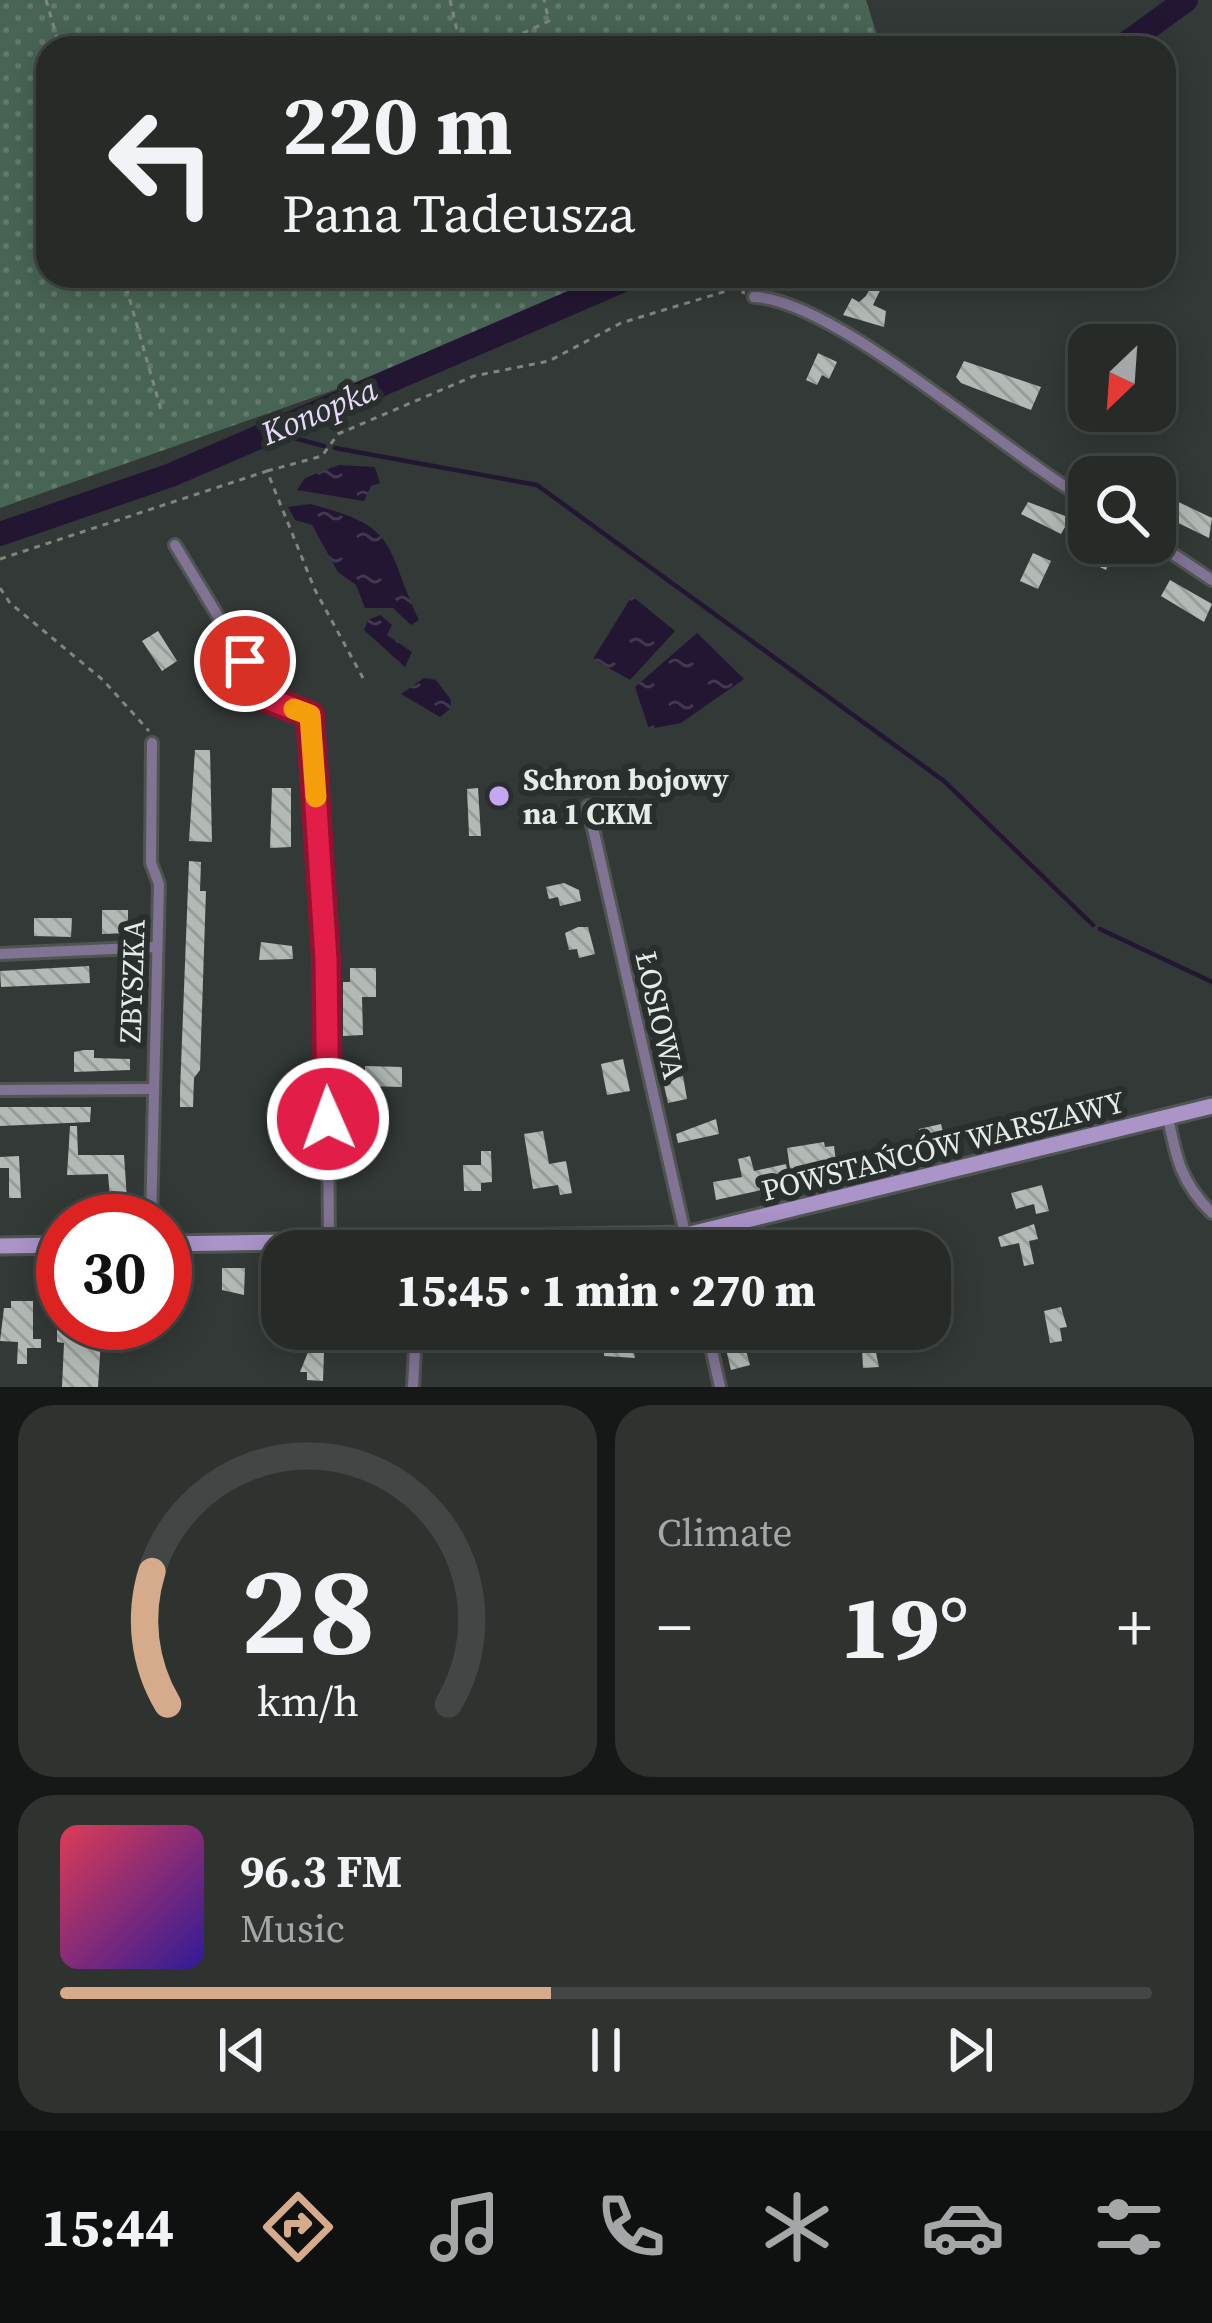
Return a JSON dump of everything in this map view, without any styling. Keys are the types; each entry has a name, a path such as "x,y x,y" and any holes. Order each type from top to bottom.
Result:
{"main road":[{"name":"POWSTAŃCÓW WARSZAWY","path":"737,1230 1212,1106"},
{"name":"POWSTAŃCÓW WARSZAWY","path":"192,1244 261,1243"},
{"path":"0,1246 36,1245"}],"street":[{"path":"754,297 794,305 893,365 1041,475 1068,490"},
{"path":"175,545 268,699 310,715 326,959 329,1230"},
{"path":"1176,556 1212,580"},
{"name":"ZBYSZKA","path":"152,743 150,834 159,884 152,1194"},
{"name":"ŁOSIOWA","path":"588,806 684,1230"},
{"path":"0,954 158,946"},
{"path":"0,1090 154,1089"},
{"path":"1168,1117 1175,1162 1191,1192 1212,1213"},
{"path":"413,1387 415,1350"},
{"path":"712,1350 720,1387"}],"path":[{"path":"46,0 56,36"},
{"path":"450,0 458,36"},
{"path":"516,36 549,21 544,0"},
{"path":"126,288 161,410"},
{"path":"0,560 322,456 338,434 474,376 549,361 621,323 733,289 754,297"},
{"path":"267,471 315,590 364,678"},
{"path":"0,588 10,603 146,722 152,743"}],"green space":[{"path":"0,0 866,0 877,36 36,36 36,288 578,288 419,360 0,508"}],"water":[{"path":"339,465 375,467 380,483 371,486 364,501 297,490 305,478"},
{"path":"310,504 360,521 386,542 419,620 411,625 393,608 365,608 356,585 338,572 312,525 295,520 288,507"},
{"path":"632,596 675,631 630,680 593,659"},
{"path":"380,615 392,625 387,635 412,652 405,667 364,630 368,620"},
{"path":"697,633 744,679 681,723 649,729 635,687"},
{"path":"424,678 436,680 451,700 450,709 440,717 401,694"}],"building":[{"path":"870,288 881,288 873,305 886,311 884,327 843,315 852,298 859,302"},
{"path":"818,353 837,362 829,379 822,375 817,385 806,380"},
{"path":"964,361 1041,387 1031,410 961,383 956,377"},
{"path":"1176,501 1212,518 1209,538 1176,522"},
{"path":"1028,502 1068,517 1068,528 1061,534 1021,514"},
{"path":"1033,553 1051,561 1038,589 1020,581"},
{"path":"1170,580 1212,604 1204,622 1161,596"},
{"path":"158,631 177,661 162,671 142,641"},
{"path":"195,750 210,750 212,842 189,841"},
{"path":"272,788 291,788 291,847 270,848"},
{"path":"478,788 481,836 469,836 467,789"},
{"path":"189,861 201,862 200,891 206,891 200,1070 194,1078 193,1107 180,1107 180,1091"},
{"path":"564,883 579,890 581,901 560,906 558,897 549,899 546,887"},
{"path":"102,910 128,910 128,933 102,934"},
{"path":"34,918 72,918 71,937 34,936"},
{"path":"588,927 595,954 579,958 577,949 569,950 565,933"},
{"path":"261,942 292,946 293,959 259,960"},
{"path":"89,966 90,983 1,987 0,971"},
{"path":"350,968 376,968 376,997 362,997 363,1035 343,1036 343,982 350,982"},
{"path":"94,1050 94,1058 130,1059 130,1070 74,1072 74,1052"},
{"path":"623,1059 630,1091 607,1095 601,1064"},
{"path":"365,1066 402,1067 402,1087 365,1086"},
{"path":"683,1076 687,1099 668,1103 663,1081"},
{"path":"0,1107 91,1107 90,1122 0,1126"},
{"path":"716,1119 719,1134 678,1143 676,1134"},
{"path":"941,1124 946,1145 923,1150 919,1129"},
{"path":"70,1126 77,1126 78,1155 124,1155 127,1194 110,1194 108,1174 67,1175"},
{"path":"543,1131 549,1164 566,1161 572,1193 560,1195 558,1185 533,1189 524,1134"},
{"path":"824,1142 825,1147 834,1146 836,1162 790,1169 787,1148"},
{"path":"481,1151 491,1151 492,1182 481,1183 481,1191 464,1191 463,1165 481,1165"},
{"path":"19,1156 21,1198 9,1198 9,1168 0,1168 0,1157"},
{"path":"750,1156 754,1171 786,1164 790,1184 716,1200 713,1182 742,1177 738,1159"},
{"path":"1042,1185 1049,1211 1036,1214 1034,1204 1016,1209 1011,1193"},
{"path":"1034,1224 1038,1239 1029,1241 1034,1264 1024,1266 1019,1243 1001,1247 998,1237"},
{"path":"222,1268 245,1268 244,1295 222,1290"},
{"path":"11,1301 33,1301 36,1348 27,1348 27,1364 17,1364 18,1342 0,1341 4,1308 11,1308"},
{"path":"1061,1307 1067,1327 1060,1328 1062,1341 1050,1343 1044,1311"},
{"path":"64,1350 100,1350 98,1387 62,1387"},
{"path":"604,1350 633,1350 635,1358 604,1356"},
{"path":"726,1350 746,1350 750,1365 731,1370"},
{"path":"862,1350 875,1350 879,1367 863,1368"},
{"path":"308,1352 324,1353 323,1381 307,1380 307,1372 300,1372"}],"waterway":[{"name":"Konopka","path":"1136,36 1186,0"},
{"name":"Konopka","path":"0,534 171,475 605,288"},
{"path":"271,432 324,446"},
{"path":"335,448 537,485 944,781 1093,925"},
{"path":"1100,929 1212,982"}],"slow traffic":[{"path":"294,709 310,715 316,797"}],"place":[{"name":"Schron bojowy na 1 CKM","path":"499,796"}],"route":[{"path":"245,661 268,699 310,715 326,959 328,1119"}]}
